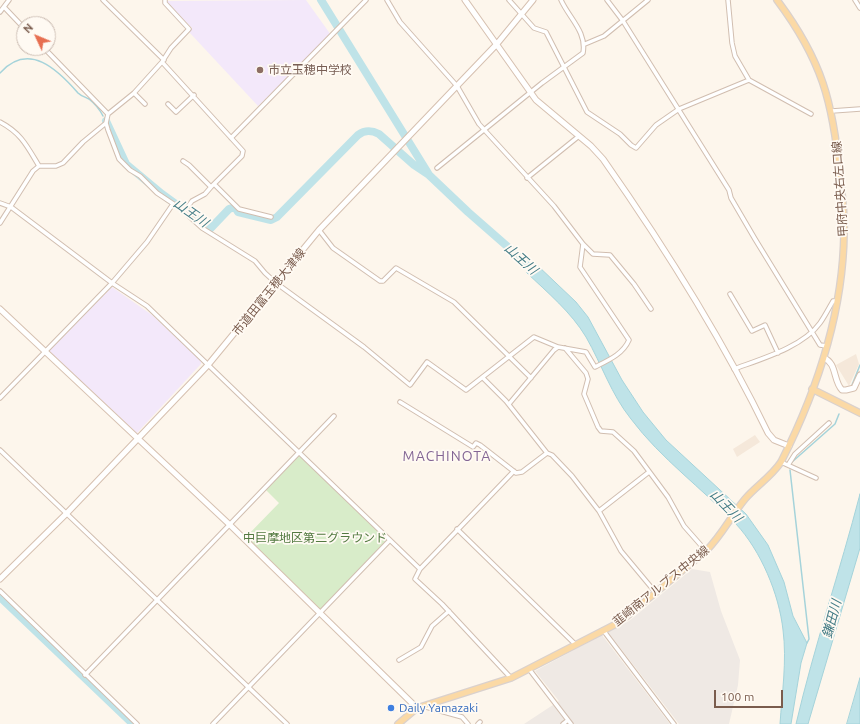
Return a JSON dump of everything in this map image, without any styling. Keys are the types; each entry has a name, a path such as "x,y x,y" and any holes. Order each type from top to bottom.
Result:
{"main road":[{"name":"甲府中央右左口線","path":"776,0 788,15 812,54 832,111 844,220 843,262 838,301 824,358 812,389"},
{"path":"812,389 860,413"},
{"name":"韮崎南アルプス中央線","path":"398,724 417,708 511,678 529,669 620,622 656,593 706,551 730,522 745,499 773,472 781,462 812,389"}],"street":[{"path":"0,12 9,0"},
{"path":"103,0 163,61 243,151 242,156 205,194 192,201 184,212"},
{"path":"165,0 165,3 189,29 134,93 108,114 106,123 119,159 124,165 202,228 254,261 265,274 364,347 410,385 427,362 466,390 534,337 558,347 588,353 595,367 613,358 626,348 629,340 580,267 583,244"},
{"path":"231,138 366,0"},
{"path":"387,0 400,22 457,86 484,130 554,206 583,244 593,254 610,255 634,284 651,308"},
{"path":"464,0 530,94 547,111 597,151 626,192 680,277 734,369 768,434 774,440 788,446"},
{"path":"509,0 534,28 546,32 590,115 620,134 636,148 656,125 679,109 749,80"},
{"name":"市道田富玉穂大津線","path":"0,580 67,513 208,364 319,230 496,45 533,0"},
{"path":"437,168 564,66 583,53 585,44 581,32 570,17 561,0"},
{"path":"607,0 623,21 679,109 729,190 731,198 755,239 820,345 827,346"},
{"path":"585,44 604,36 648,0"},
{"path":"728,0 732,43 735,56 749,80 812,114"},
{"path":"855,0 860,8"},
{"path":"4,7 16,20"},
{"path":"52,56 108,114"},
{"path":"134,93 145,104"},
{"path":"168,104 176,112 194,95"},
{"path":"832,111 860,108"},
{"path":"0,122 14,129 27,146 39,166"},
{"path":"0,223 33,171 39,166 56,166 63,163 83,142 106,123"},
{"path":"527,178 579,136"},
{"path":"183,161 213,185 239,209 271,217"},
{"path":"0,203 11,207 112,283 147,306 420,568"},
{"path":"0,398 112,283 147,242 173,204"},
{"path":"319,230 333,248 380,281 383,281 396,268 444,296 461,308 510,355 531,378"},
{"path":"730,294 752,332 764,325 778,353"},
{"path":"734,369 778,353 813,332 833,301 838,301"},
{"path":"0,309 230,525 417,708 433,708 462,717 468,724"},
{"path":"509,404 558,347"},
{"path":"565,348 586,374 588,380 584,394 598,428 601,431 613,432 634,451 668,497 684,526 706,551"},
{"path":"824,358 832,364 837,383 842,390 854,388 860,375"},
{"path":"483,378 509,404 547,453 552,455 572,476 599,511 621,552 656,593"},
{"path":"400,402 473,446 476,443 480,445 516,473 522,472 547,453"},
{"path":"85,675 334,416"},
{"path":"788,465 795,454 829,423"},
{"path":"0,450 287,724"},
{"path":"781,462 816,478"},
{"path":"511,678 449,611 415,579 420,568 514,471"},
{"path":"599,511 649,472"},
{"path":"457,529 576,644"},
{"path":"213,724 390,540"},
{"path":"0,591 137,724"},
{"path":"399,660 421,647 432,626 449,611"},
{"path":"603,630 674,724"},
{"path":"529,669 571,724"},
{"path":"563,724 568,720"}],"shaded area":[{"name":"市立玉穂中学校","path":"306,0 331,35 258,106 189,32 192,28 166,1"},
{"path":"112,287 152,315 201,361 201,364 137,433 49,351"},
{"path":"856,354 859,364 849,386 836,365"},
{"path":"755,435 760,442 737,457 733,449"},
{"path":"692,569 710,572 721,611 740,660 738,685 729,724 679,724 608,632 629,621"},
{"path":"602,635 670,724 524,724 559,701 535,671"}],"green space":[{"name":"中巨摩地区第二グラウンド","path":"299,452 390,540 319,613 244,539 279,503 264,488"}],"water":[{"path":"536,264 576,302 588,317 622,380 643,412 666,440 746,514 768,545 784,582 793,616 807,643 801,663 791,724 780,724 784,665 783,630 781,616 773,588 761,560 736,524 655,447 631,419 618,400 592,348 580,328 559,303 527,273"},
{"name":"鎌田川","path":"860,494 860,548 808,724 796,724 811,666"},
{"path":"860,678 860,724 847,724"}],"waterway":[{"path":"321,0 428,173"},
{"name":"山王川","path":"0,73 11,64 22,59 32,59 42,62 52,68 79,94 89,99 99,109 103,116"},
{"name":"山王川","path":"106,121 126,164 162,194 210,229 229,209 235,207 238,212 271,220 277,217 358,135 366,131 371,131 379,134 414,165 429,175 468,212 540,275"},
{"path":"852,385 860,365"},
{"path":"792,462 835,424 839,414"},
{"path":"790,470 809,639 807,643"},
{"path":"0,597 133,724"}],"place":[{"name":"市立玉穂中学校","path":"260,70"},
{"name":"Daily Yamazaki","path":"391,708"}],"district":[{"name":"MACHINOTA","path":"447,456"}]}
